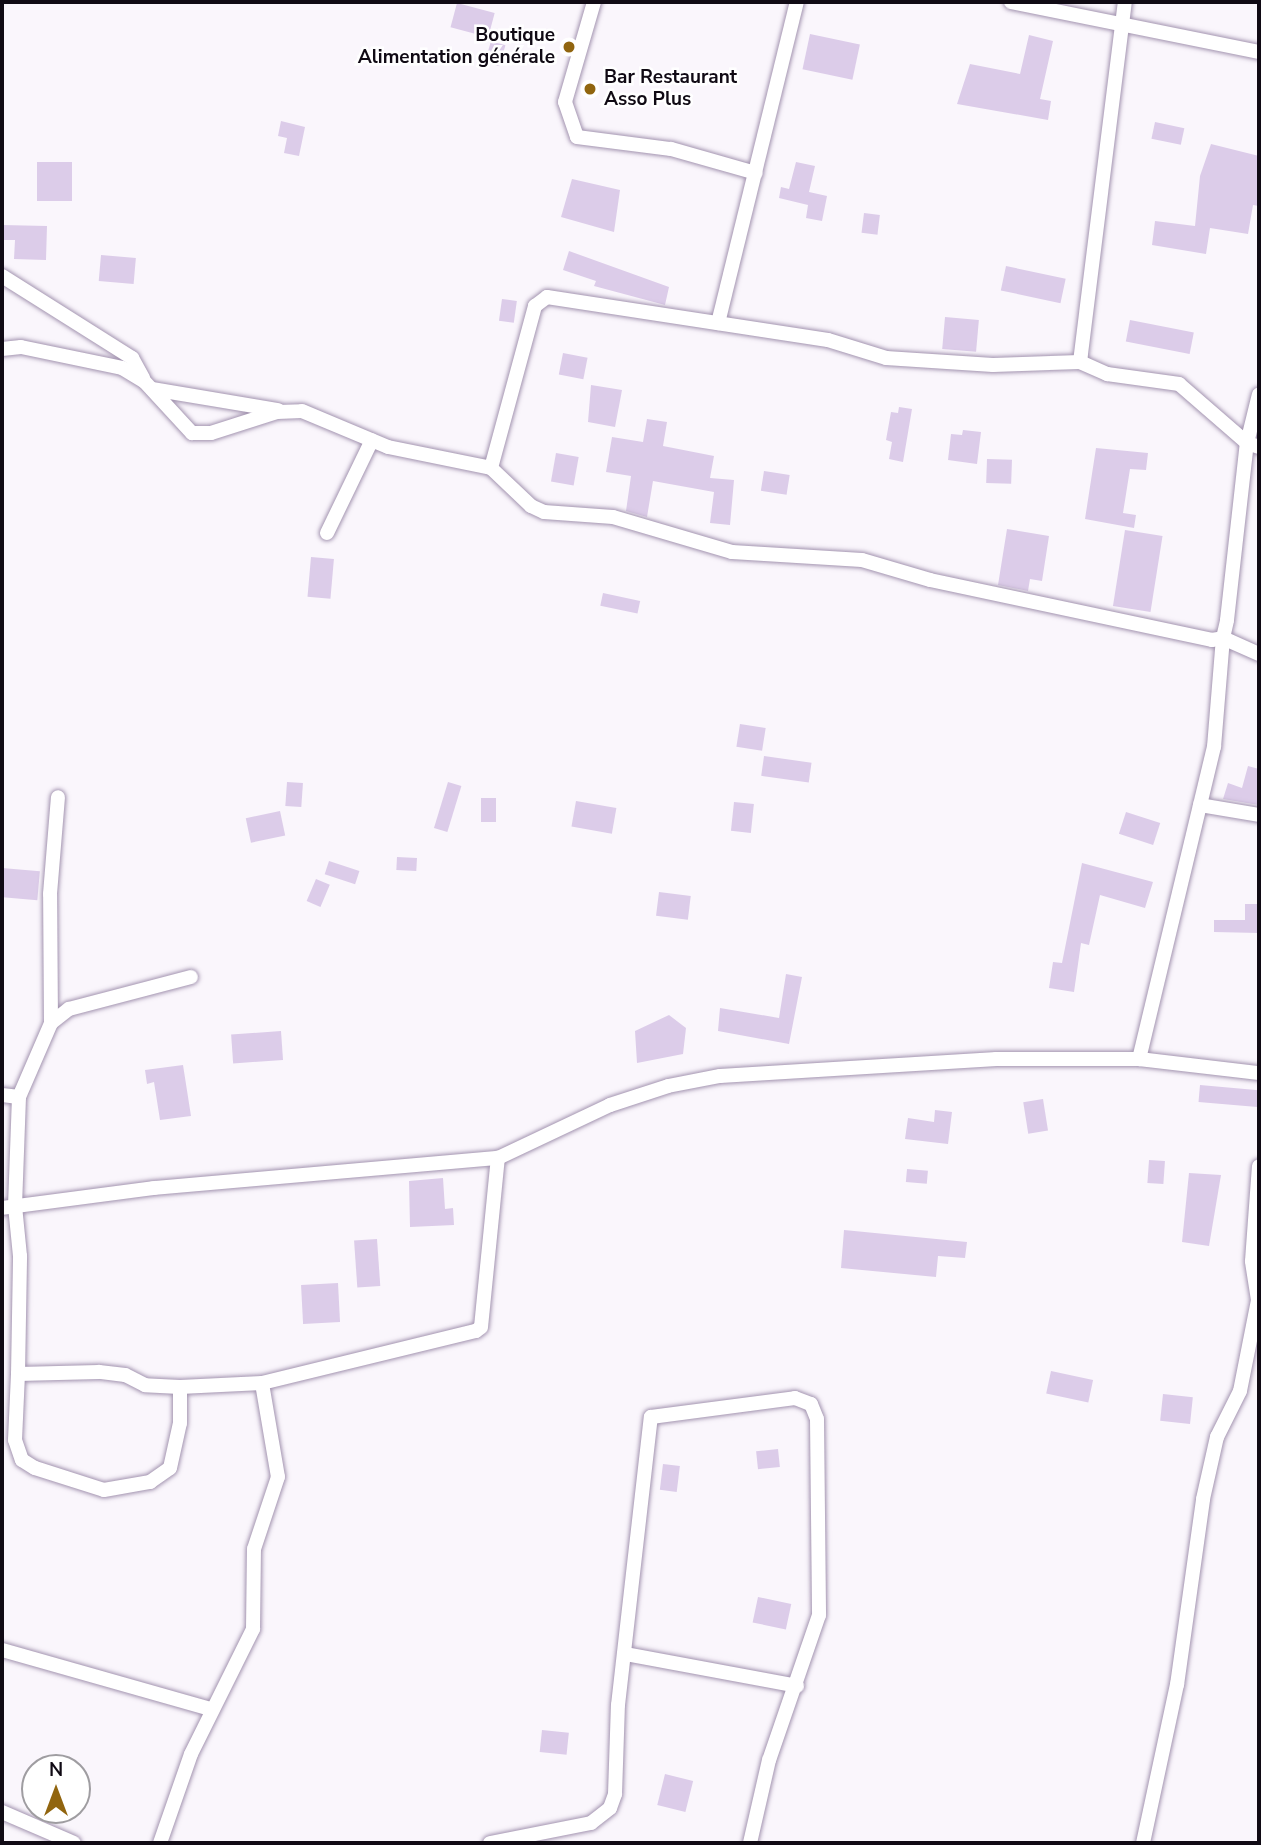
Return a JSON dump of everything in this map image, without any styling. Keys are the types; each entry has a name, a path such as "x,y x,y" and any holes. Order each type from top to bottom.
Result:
{"street":[{"path":"594,2 565,102 576,137 671,149 756,173"},
{"path":"718,323 797,2"},
{"path":"1011,2 1121,21 1259,52"},
{"path":"1080,362 1125,2"},
{"path":"2,276 132,358 148,385 192,433 211,433 290,412"},
{"path":"491,468 535,306 547,297 828,340 886,358 993,365 1080,362 1107,374 1179,384 1253,445"},
{"path":"2,349 21,347 122,368 148,385 320,416 372,440 425,457 491,468 531,506 544,512 613,517 732,552 862,560 930,580 1201,639 1223,638 1259,654"},
{"path":"1139,1059 1214,747 1223,638 1259,394"},
{"path":"327,533 372,440"},
{"path":"58,797 50,894 51,1023 19,1097 8,1207 20,1256 15,1440 22,1461 104,1490 150,1482 170,1468 180,1423 180,1387"},
{"path":"1200,805 1259,815"},
{"path":"51,1023 69,1009 191,977"},
{"path":"8,1207 154,1188 498,1158 610,1105 709,1077 996,1059 1139,1059 1259,1073"},
{"path":"2,1095 19,1097"},
{"path":"18,1374 99,1372 125,1375 145,1385 180,1387 262,1383 481,1327 498,1158"},
{"path":"1143,1843 1177,1685 1203,1499 1217,1437 1240,1391 1258,1300 1256,1263 1259,1166"},
{"path":"160,1843 211,1709 253,1629 254,1549 278,1477 262,1383"},
{"path":"496,1841 591,1823 610,1808 615,1794 625,1654 652,1417 795,1398 811,1404 817,1419 820,1540 818,1615 797,1686 769,1760 750,1843"},
{"path":"2,1650 211,1709"},
{"path":"625,1654 797,1686"},
{"path":"2,1812 74,1843"},
{"path":"496,1841 520,1843"}],"building":[{"path":"457,3 495,13 488,37 451,27"},
{"path":"810,34 860,45 852,80 803,69"},
{"path":"1029,35 1053,41 1040,99 1051,101 1048,120 957,104 970,64 1020,74"},
{"path":"491,41 505,45 499,66 485,62"},
{"path":"281,121 305,127 299,156 284,153 287,138 278,136"},
{"path":"1155,122 1184,128 1181,145 1151,139"},
{"path":"1211,144 1259,156 1259,206 1253,205 1248,234 1210,228 1206,254 1152,245 1155,221 1195,226 1200,176"},
{"path":"37,162 72,162 72,201 37,201"},
{"path":"796,162 815,166 809,192 827,196 822,221 806,218 808,205 779,198 781,187 789,189"},
{"path":"572,179 620,190 614,232 561,217"},
{"path":"864,213 880,215 877,235 862,233"},
{"path":"2,225 47,226 46,260 14,259 15,240 2,240"},
{"path":"569,251 669,287 665,305 594,286 596,281 563,270"},
{"path":"101,255 136,258 134,284 99,281"},
{"path":"1006,266 1066,279 1060,303 1001,290"},
{"path":"502,299 517,301 514,323 499,321"},
{"path":"945,317 979,320 976,352 942,349"},
{"path":"1130,320 1194,332 1190,354 1126,342"},
{"path":"563,353 588,358 583,379 559,375"},
{"path":"591,385 622,390 615,427 588,422"},
{"path":"899,407 912,409 903,462 889,459 892,442 886,440 891,412 898,413"},
{"path":"647,419 667,422 663,446 714,456 710,478 734,480 730,525 710,523 714,492 653,481 647,517 626,511 631,476 606,472 612,437 643,442"},
{"path":"963,430 981,432 977,464 948,460 951,434 962,435"},
{"path":"1096,448 1148,453 1146,470 1130,469 1123,513 1136,515 1134,528 1085,519"},
{"path":"556,453 579,457 574,486 551,482"},
{"path":"987,459 1012,460 1011,484 986,483"},
{"path":"764,471 790,475 787,495 761,491"},
{"path":"1007,529 1049,536 1042,581 1030,579 1028,591 998,585"},
{"path":"1125,530 1163,536 1150,612 1113,606"},
{"path":"311,557 334,559 330,599 308,597"},
{"path":"603,593 640,601 637,614 600,606"},
{"path":"740,724 766,728 762,751 736,747"},
{"path":"764,756 812,763 809,782 761,776"},
{"path":"1248,766 1259,769 1259,805 1223,799 1228,783 1242,788"},
{"path":"287,782 303,783 301,807 285,806"},
{"path":"448,782 461,786 447,832 434,828"},
{"path":"481,798 496,798 496,822 481,822"},
{"path":"576,801 616,808 612,834 571,827"},
{"path":"734,802 754,804 751,833 731,831"},
{"path":"280,811 285,835 251,843 246,818"},
{"path":"1126,812 1160,823 1153,845 1119,834"},
{"path":"397,857 417,858 416,871 396,870"},
{"path":"329,861 359,871 355,884 325,874"},
{"path":"1082,863 1153,882 1145,908 1100,895 1089,945 1081,943 1074,992 1049,988 1053,962 1062,963"},
{"path":"2,868 40,871 37,900 2,897"},
{"path":"316,879 330,885 320,907 307,901"},
{"path":"659,892 691,896 688,920 656,916"},
{"path":"1245,904 1259,904 1259,933 1214,932 1214,920 1245,920"},
{"path":"786,974 802,977 789,1044 718,1031 720,1008 779,1018"},
{"path":"669,1015 686,1028 683,1054 637,1063 635,1031"},
{"path":"281,1031 283,1060 233,1063 231,1034"},
{"path":"183,1065 191,1116 160,1120 154,1082 147,1084 145,1070"},
{"path":"1200,1085 1259,1090 1257,1107 1199,1102"},
{"path":"1043,1099 1048,1131 1028,1134 1023,1102"},
{"path":"935,1110 952,1112 948,1144 905,1139 908,1118 934,1122"},
{"path":"1149,1160 1165,1161 1163,1184 1147,1183"},
{"path":"907,1169 928,1171 927,1184 906,1182"},
{"path":"1189,1173 1221,1175 1209,1246 1182,1242"},
{"path":"443,1178 445,1209 453,1208 454,1225 410,1227 409,1181"},
{"path":"844,1230 967,1242 965,1258 938,1256 936,1277 841,1268"},
{"path":"377,1239 380,1286 357,1287 354,1241"},
{"path":"338,1283 340,1322 303,1324 301,1285"},
{"path":"1051,1371 1093,1380 1088,1402 1046,1393"},
{"path":"1163,1394 1193,1397 1190,1424 1160,1421"},
{"path":"778,1449 780,1467 758,1469 756,1451"},
{"path":"663,1464 680,1466 677,1492 660,1490"},
{"path":"758,1597 791,1604 786,1630 753,1622"},
{"path":"542,1730 569,1733 567,1755 540,1752"},
{"path":"665,1774 693,1781 685,1812 657,1805"}],"place":[{"name":"Boutique Alimentation générale","path":"569,47"},
{"name":"Bar Restaurant Asso Plus","path":"590,89"}]}
